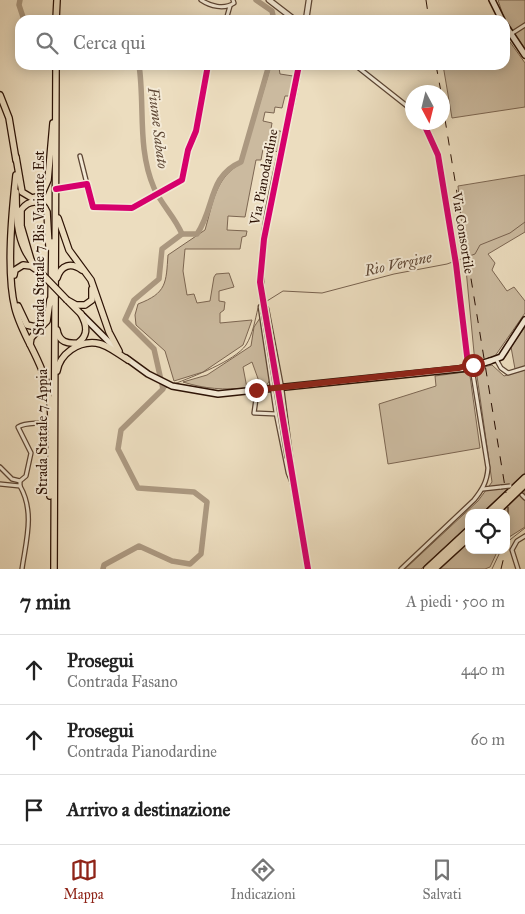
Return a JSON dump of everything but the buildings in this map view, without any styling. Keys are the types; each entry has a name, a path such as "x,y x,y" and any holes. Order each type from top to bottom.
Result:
{"highway":[{"path":"492,509 525,478"},
{"path":"499,509 525,484"},
{"path":"427,569 465,534"},
{"path":"434,569 465,541"}],"main road":[{"path":"55,0 55,15"},
{"path":"492,0 500,15"},
{"path":"510,34 525,55"},
{"name":"Strada Statale 7 Bis Variante Est","path":"53,294 51,284 55,70"},
{"name":"Strada Statale 7 Bis Variante Est","path":"49,421 56,200 55,70"},
{"path":"0,95 10,118 22,192 32,198 41,196 48,180 53,123"},
{"path":"16,157 17,227 21,241 31,260 80,314 130,362"},
{"path":"16,175 13,210 13,296 20,322 46,384 49,421"},
{"path":"56,200 64,240 91,280 109,332 119,351"},
{"path":"31,260 24,241 20,216 24,206 36,201 45,206 47,212 51,284"},
{"path":"40,328 31,328 24,320 17,305 14,280 15,270 23,265 32,266 41,273"},
{"path":"30,345 31,338 47,321 57,278 62,268 66,265 77,266 84,272 91,286 92,300 81,307 67,300"},
{"name":"Strada Statale 7 Appia","path":"52,569 55,311 53,294"},
{"path":"55,311 59,338 71,344 78,344 86,333 86,323 80,314"},
{"path":"54,401 58,366 73,348 96,343 105,346 172,386 208,393 264,390 459,368 490,361 496,359 512,342 525,320"},
{"name":"Strada Statale 7 Appia","path":"49,421 52,569"}],"street":[{"path":"201,0 209,5 230,6"},
{"path":"227,15 230,6 234,4 233,0"},
{"path":"269,0 288,15"},
{"path":"307,15 309,0"},
{"path":"510,34 525,25"},
{"path":"80,156 93,207 132,208 182,178 188,150 196,132 207,70"},
{"name":"Via Pianodardine","path":"261,296 260,282 264,239 298,70"},
{"path":"361,70 405,104"},
{"name":"Via Consortile","path":"427,130 438,155 488,468 483,489"},
{"path":"56,189 87,184"},
{"path":"261,296 308,569"},
{"path":"261,296 266,310 281,388 293,483"},
{"path":"261,296 261,315 277,414 289,473 293,483"},
{"path":"496,359 501,368 508,373 525,368"},
{"path":"278,376 290,386 282,397"},
{"path":"272,382 264,390 274,396"},
{"path":"256,399 254,414 277,414"},
{"path":"20,484 26,476 31,453 18,427 23,424 44,424 49,421"},
{"path":"0,467 20,484 28,512 27,542 22,569"},
{"path":"0,484 20,484"},
{"path":"401,569 474,500 483,489 510,486"},
{"path":"518,569 512,550 517,541 525,536"}],"shaded area":[{"path":"498,0 525,0 525,49 510,27 510,15 503,15"},
{"path":"510,42 525,63 525,107 452,118 450,85 446,85 444,70 510,70"},
{"path":"270,70 279,70 280,74 293,76 291,96 285,96 282,108 275,107 274,113 265,112 263,121 272,123 271,129 284,132 279,152 263,149 261,160 256,160 245,217 228,216 227,230 247,231 246,236 242,237 240,249 185,249 183,271 187,295 194,294 197,303 210,301 216,274 229,273 234,287 219,291 219,301 225,302 224,310 220,313 220,323 252,320 243,345 203,372 174,381 165,351 136,325 135,315 138,304 155,296 160,291 167,273 168,255 205,230 216,192 226,176 242,163"},
{"path":"525,175 525,232 488,254 495,263 492,270 507,291 514,287 525,301 525,313 495,356 475,363 458,186"},
{"path":"260,318 270,380 266,386 261,387 252,362 243,367 247,388 215,388 183,382 207,375 251,346 254,327"},
{"path":"525,327 525,367 515,369 511,347"},
{"path":"492,365 504,376 525,370 525,473 486,509 469,509 492,482 476,369"},
{"path":"465,372 470,376 480,448 388,464 379,404 436,386 435,376"},
{"path":"525,489 525,527 510,536 510,509 504,509"},
{"path":"465,513 465,529 421,569 405,569"},
{"path":"465,545 465,554 496,554 490,567 485,569 439,569"}],"waterway":[{"name":"Fiume Sabato","path":"20,0 19,5 22,15"},
{"path":"256,0 272,11 273,15"},
{"name":"Fiume Sabato","path":"103,569 104,565 139,546 172,561 190,564 201,554 207,502 194,492 138,488 118,449 121,430 163,389 154,349 125,320 134,300 159,279 162,249 182,234 154,188 145,158 140,70"},
{"path":"182,234 197,234 203,224 217,184 230,168 241,162 268,70"},
{"name":"Rio Vergine","path":"267,301 283,291 322,293 394,274 447,264 475,254 480,245 510,233 525,222"},
{"name":"Rio Vergine","path":"174,384 213,368 240,351 246,345 254,327 258,308"},
{"name":"Rio Vergine","path":"163,389 168,387"},
{"path":"510,540 525,528"},
{"path":"492,569 499,554"}],"railway":[{"path":"426,0 428,15"},
{"path":"437,70 440,85"},
{"path":"447,130 506,493"},
{"path":"501,569 508,540 508,506"}],"cycle path":[{"path":"56,189 87,184 93,207 132,208 182,180 188,150 196,131 207,70"},
{"path":"298,70 264,239 260,282 308,569"},
{"path":"427,130 438,155 456,264 468,364"}],"route":[{"path":"256,390 378,378 459,368 468,366 468,364 473,365"}]}
